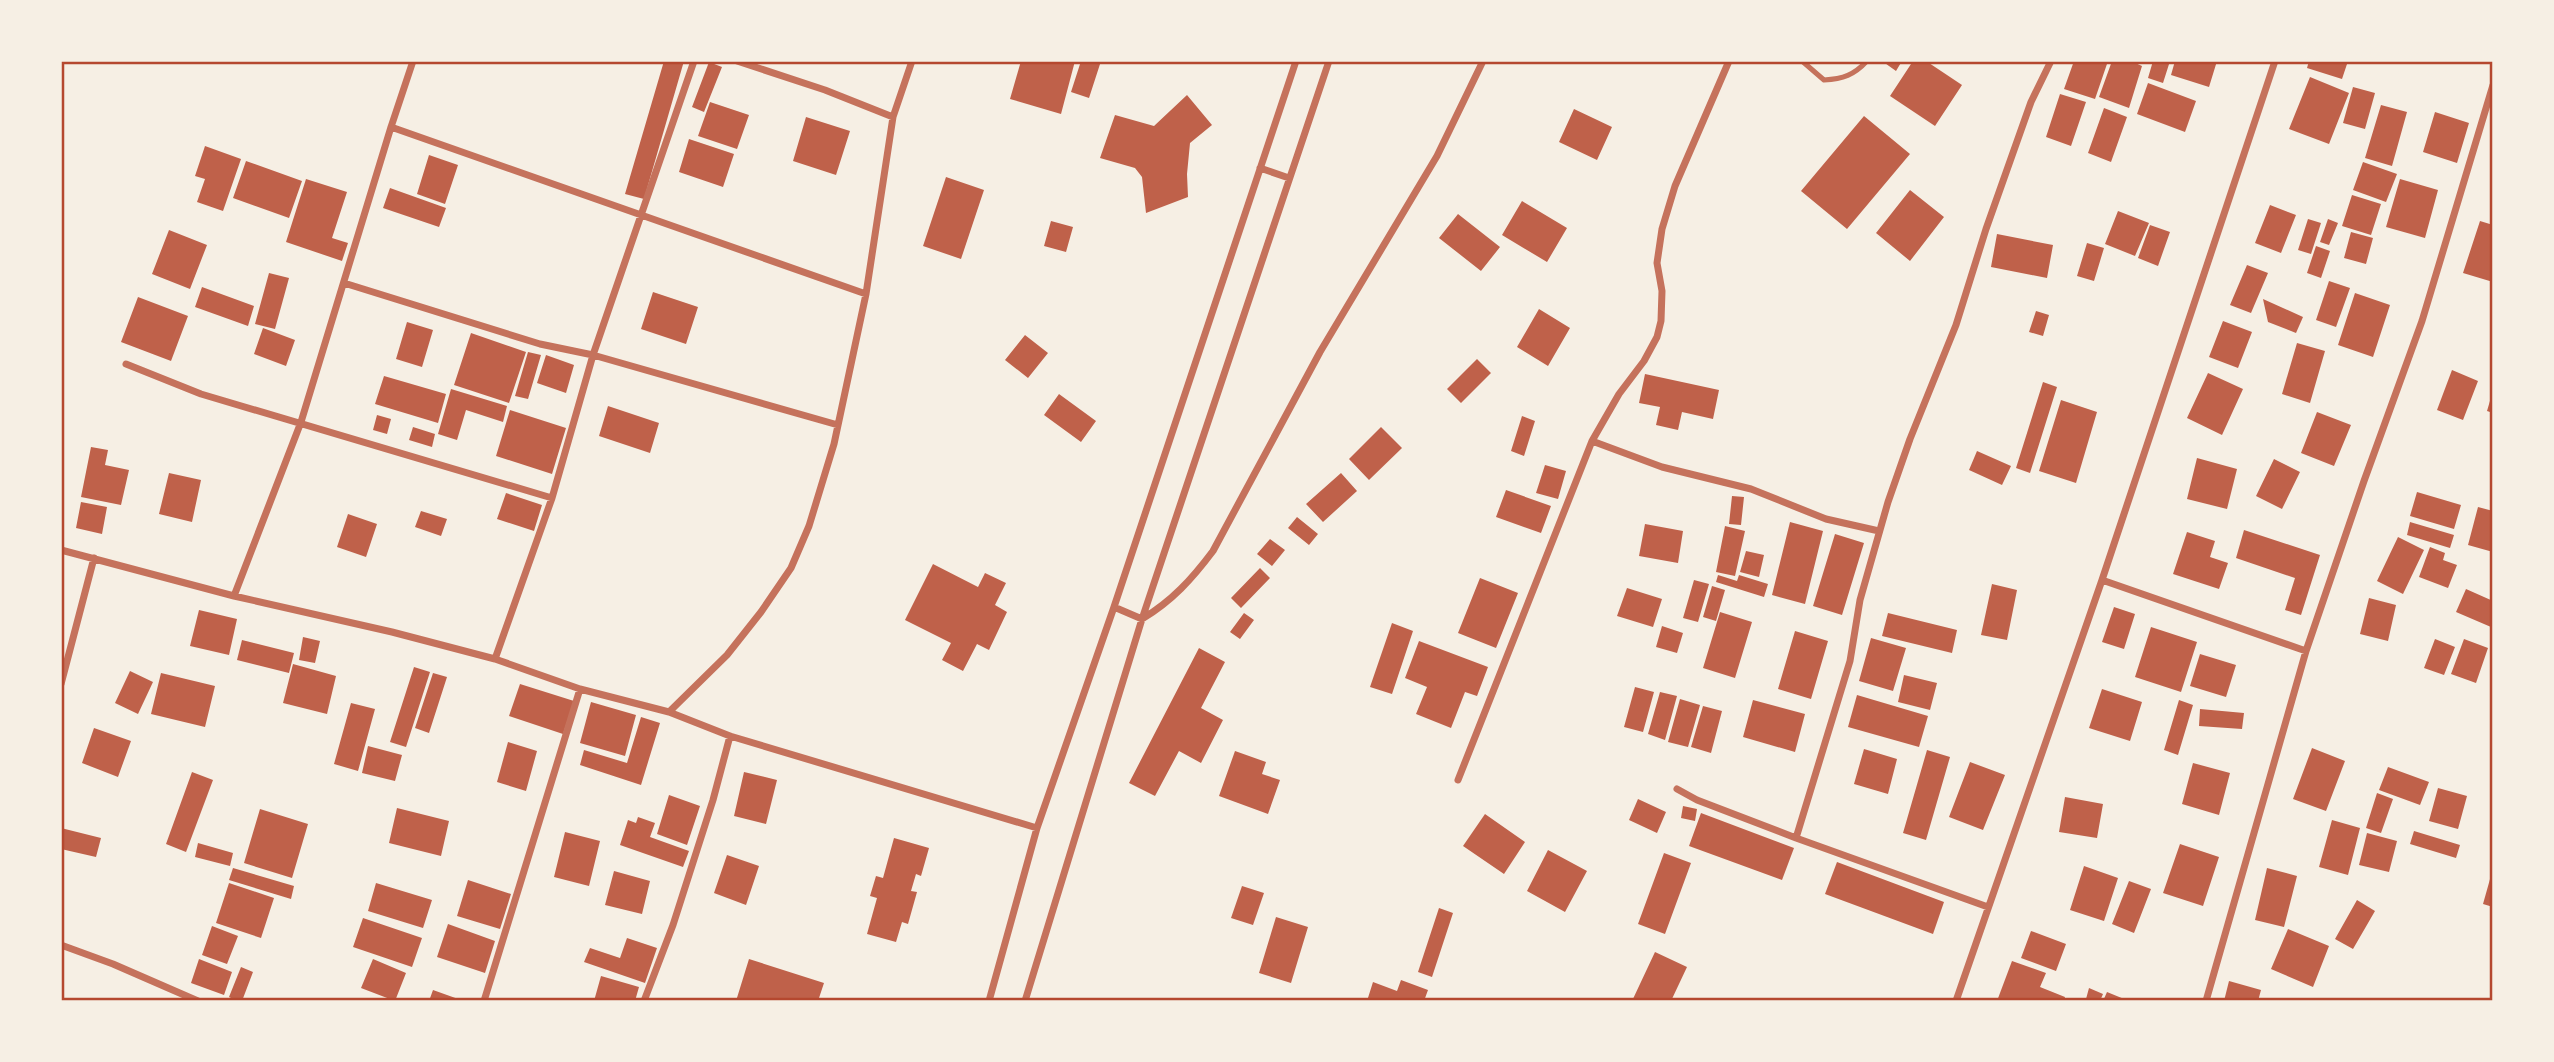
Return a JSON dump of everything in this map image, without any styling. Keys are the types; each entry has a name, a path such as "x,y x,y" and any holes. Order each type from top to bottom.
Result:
{"street":[{"path":"234,596 301,422 413,61"},
{"path":"495,659 552,498 593,355 694,61"},
{"path":"737,61 825,90 893,117"},
{"path":"669,712 727,654 761,611 791,568 809,526 838,425 866,294 893,117 912,61"},
{"path":"989,1001 1037,828 1114,607 1296,61"},
{"path":"1025,1001 1142,619 1329,61"},
{"path":"1142,619 1164,606 1191,581 1213,551 1320,352 1437,156 1483,61"},
{"path":"1458,780 1592,441 1657,337 1661,321 1662,291 1657,263 1662,229 1675,186 1729,61"},
{"path":"1796,838 1850,660 1860,600 1879,531 1910,439 1956,325 1986,229 2031,102 2051,61"},
{"path":"1956,1001 2102,580 2275,61"},
{"path":"2206,1001 2306,651 2422,321 2493,85"},
{"path":"391,127 866,294"},
{"path":"1260,168 1289,178"},
{"path":"344,283 540,344 593,355 838,425"},
{"path":"125,364 201,394 552,498"},
{"path":"1592,441 1662,467 1751,489 1826,519 1879,531"},
{"path":"61,550 234,596 495,659 580,689 669,712 730,736 1037,828"},
{"path":"61,684 94,558"},
{"path":"2102,580 2306,651"},
{"path":"1114,607 1142,619"},
{"path":"484,1001 580,689"},
{"path":"644,1001 673,925 713,800 730,736"},
{"path":"1677,789 1697,800 1796,838 1988,907"},
{"path":"61,945 198,1001"}],"lane":[{"path":"1802,61 1824,80 1842,79 1858,71 1867,61"}],"building":[{"path":"664,61 684,61 644,199 625,194"},
{"path":"1021,61 1075,61 1061,114 1010,99"},
{"path":"1081,61 1101,61 1089,98 1071,92"},
{"path":"1882,61 1902,61 1896,71"},
{"path":"1913,61 1926,61 1962,85 1935,126 1890,96"},
{"path":"2074,61 2108,61 2095,99 2064,89"},
{"path":"2112,61 2131,61 2142,66 2129,108 2099,97"},
{"path":"2153,61 2170,61 2163,83 2148,78"},
{"path":"2175,61 2217,61 2209,87 2171,75"},
{"path":"2309,61 2348,61 2342,79 2307,68"},
{"path":"709,62 722,67 704,112 692,107"},
{"path":"2310,77 2349,93 2329,144 2289,129"},
{"path":"2148,83 2196,101 2185,132 2137,114"},
{"path":"2353,87 2375,93 2365,129 2343,123"},
{"path":"2060,94 2086,102 2071,146 2046,137"},
{"path":"1187,95 1212,125 1190,143 1188,197 1146,213 1142,177 1135,168 1100,158 1115,115 1154,126"},
{"path":"710,102 749,115 737,149 698,136"},
{"path":"2381,105 2407,112 2392,166 2365,158"},
{"path":"2104,108 2127,117 2111,162 2088,153"},
{"path":"1574,109 1612,127 1597,160 1559,142"},
{"path":"2435,112 2469,123 2457,163 2423,152"},
{"path":"1864,116 1910,154 1847,229 1801,191"},
{"path":"806,117 850,131 836,175 793,161"},
{"path":"689,139 734,154 723,187 679,172"},
{"path":"205,146 241,159 223,211 197,202 205,179 195,176"},
{"path":"429,155 458,165 445,204 417,194"},
{"path":"246,161 302,181 289,218 233,198"},
{"path":"2363,162 2397,174 2386,202 2353,190"},
{"path":"946,177 984,190 961,259 923,246"},
{"path":"306,179 347,192 332,238 348,243 342,261 286,242"},
{"path":"2400,179 2438,190 2425,238 2386,227"},
{"path":"390,188 446,208 439,227 383,208"},
{"path":"1910,190 1944,217 1910,261 1876,233"},
{"path":"2352,195 2381,204 2371,235 2342,226"},
{"path":"1522,201 1567,228 1547,262 1502,235"},
{"path":"2270,205 2296,215 2281,253 2255,243"},
{"path":"2118,211 2149,223 2135,256 2105,244"},
{"path":"1458,214 1500,247 1481,271 1439,238"},
{"path":"2308,219 2321,223 2311,254 2298,250"},
{"path":"2328,219 2338,223 2329,245 2320,242"},
{"path":"1051,221 1073,227 1066,252 1044,246"},
{"path":"2480,221 2493,225 2493,282 2463,273"},
{"path":"2150,225 2170,232 2158,266 2138,258"},
{"path":"169,230 207,245 190,289 152,274"},
{"path":"2351,232 2373,238 2366,264 2344,258"},
{"path":"1997,234 2053,245 2047,278 1991,267"},
{"path":"2087,243 2104,248 2094,281 2077,276"},
{"path":"2316,246 2330,251 2321,278 2307,273"},
{"path":"2247,265 2268,273 2251,313 2230,305"},
{"path":"269,273 289,278 275,329 255,324"},
{"path":"2329,281 2350,288 2336,327 2316,320"},
{"path":"202,287 254,306 248,326 195,307"},
{"path":"653,292 698,307 686,344 641,329"},
{"path":"2355,293 2390,305 2373,357 2338,345"},
{"path":"138,297 188,316 171,361 121,342"},
{"path":"2263,299 2303,317 2296,333 2268,322"},
{"path":"1539,309 1570,328 1548,366 1517,347"},
{"path":"2036,311 2049,315 2043,336 2029,332"},
{"path":"2223,321 2252,332 2238,368 2209,357"},
{"path":"407,322 433,330 422,367 396,359"},
{"path":"263,328 295,340 286,366 254,354"},
{"path":"471,333 526,352 509,403 454,385"},
{"path":"1025,335 1048,353 1028,378 1005,360"},
{"path":"2297,343 2325,351 2310,403 2282,394"},
{"path":"528,352 541,355 528,399 515,396"},
{"path":"546,355 574,365 566,393 537,383"},
{"path":"1477,359 1491,373 1461,403 1447,389"},
{"path":"2452,370 2478,381 2463,420 2437,410"},
{"path":"2208,373 2243,389 2222,435 2187,418"},
{"path":"1645,374 1719,390 1713,419 1682,412 1678,430 1656,425 1660,407 1639,403"},
{"path":"384,376 446,394 438,423 375,404"},
{"path":"2043,382 2057,387 2030,473 2016,468"},
{"path":"451,389 507,406 503,422 466,410 457,440 438,434"},
{"path":"1059,394 1096,421 1081,442 1044,415"},
{"path":"2493,394 2493,413 2487,411"},
{"path":"2061,400 2097,412 2076,483 2039,471"},
{"path":"608,406 659,423 650,453 599,436"},
{"path":"510,410 566,428 552,474 496,456"},
{"path":"2317,412 2351,425 2334,466 2301,453"},
{"path":"377,415 391,419 387,434 373,430"},
{"path":"1522,416 1535,421 1524,456 1511,451"},
{"path":"413,427 435,434 432,447 409,440"},
{"path":"1381,427 1402,448 1369,480 1349,459"},
{"path":"91,447 108,450 105,465 129,470 121,505 81,497"},
{"path":"1977,451 2011,466 2002,485 1969,470"},
{"path":"2197,458 2237,469 2227,509 2187,499"},
{"path":"2274,459 2300,472 2282,509 2256,496"},
{"path":"1545,465 1566,471 1558,499 1536,493"},
{"path":"169,473 201,480 192,522 159,514"},
{"path":"1341,473 1357,491 1323,522 1306,504"},
{"path":"1506,490 1551,506 1541,533 1496,517"},
{"path":"2417,492 2461,505 2454,529 2410,516"},
{"path":"506,493 542,505 534,531 497,519"},
{"path":"1732,496 1744,497 1741,525 1729,524"},
{"path":"81,502 107,507 102,534 76,528"},
{"path":"2478,507 2493,511 2493,552 2468,545"},
{"path":"421,511 447,519 441,536 415,527"},
{"path":"348,514 377,524 366,557 337,547"},
{"path":"1297,517 1318,534 1309,545 1288,528"},
{"path":"1790,522 1823,531 1805,604 1772,595"},
{"path":"2410,522 2454,535 2450,548 2407,535"},
{"path":"1645,524 1683,531 1678,563 1639,556"},
{"path":"1725,526 1745,531 1735,576 1716,572"},
{"path":"2244,530 2320,555 2301,615 2285,610 2295,578 2236,558"},
{"path":"2187,532 2215,541 2210,557 2228,563 2219,589 2173,574"},
{"path":"1835,534 1864,543 1842,615 1813,606"},
{"path":"2398,537 2424,550 2403,594 2377,581"},
{"path":"1270,539 1285,550 1272,566 1257,554"},
{"path":"2430,547 2445,553 2443,560 2457,565 2448,588 2419,577"},
{"path":"1746,551 1764,555 1759,577 1740,572"},
{"path":"933,564 978,587 985,573 1006,583 995,605 1007,612 989,650 977,644 963,671 942,660 951,643 905,620"},
{"path":"1260,568 1270,578 1241,608 1231,598"},
{"path":"1718,575 1737,581 1739,575 1768,584 1764,597 1716,582"},
{"path":"1480,578 1518,593 1496,648 1458,633"},
{"path":"1694,580 1709,584 1698,622 1683,618"},
{"path":"1992,584 2017,590 2007,640 1981,635"},
{"path":"1712,586 1725,590 1716,621 1703,617"},
{"path":"1627,588 1662,599 1653,627 1617,616"},
{"path":"2466,589 2493,601 2491,627 2456,612"},
{"path":"2369,598 2396,605 2388,641 2360,634"},
{"path":"2114,607 2135,614 2124,649 2102,642"},
{"path":"199,610 237,619 229,655 190,646"},
{"path":"1720,612 1752,622 1735,678 1703,668"},
{"path":"1244,613 1254,620 1240,639 1230,632"},
{"path":"1888,613 1957,630 1952,653 1882,636"},
{"path":"1392,623 1413,631 1392,694 1370,687"},
{"path":"1662,626 1683,633 1677,653 1656,647"},
{"path":"2151,627 2197,642 2181,692 2135,677"},
{"path":"1795,631 1828,641 1811,699 1778,689"},
{"path":"303,637 320,641 315,663 299,660"},
{"path":"1871,638 1906,648 1893,691 1859,681"},
{"path":"2435,639 2455,647 2444,675 2424,668"},
{"path":"2464,639 2488,648 2476,683 2451,674"},
{"path":"242,640 294,653 289,673 237,660"},
{"path":"1419,641 1488,667 1477,696 1465,692 1451,728 1416,714 1427,687 1405,678"},
{"path":"1199,648 1225,662 1201,708 1223,720 1201,763 1179,751 1155,796 1129,783"},
{"path":"2200,654 2236,665 2226,697 2190,686"},
{"path":"293,664 336,676 327,714 283,703"},
{"path":"414,667 430,672 406,747 390,742"},
{"path":"130,671 153,682 138,714 115,703"},
{"path":"161,673 215,686 205,727 151,714"},
{"path":"433,673 447,677 429,733 415,728"},
{"path":"1904,675 1937,683 1930,710 1898,702"},
{"path":"520,684 574,701 563,734 509,716"},
{"path":"1635,687 1654,692 1643,732 1624,727"},
{"path":"2102,689 2142,702 2130,741 2089,728"},
{"path":"1660,692 1677,696 1665,740 1648,734"},
{"path":"1857,695 1928,716 1919,747 1848,727"},
{"path":"1680,699 1700,705 1688,747 1668,742"},
{"path":"1753,700 1805,714 1795,752 1743,737"},
{"path":"2179,700 2193,705 2178,755 2164,750"},
{"path":"591,702 636,715 625,756 580,743"},
{"path":"351,703 375,709 358,771 334,764"},
{"path":"1703,706 1722,711 1711,753 1691,747"},
{"path":"2200,709 2244,713 2242,729 2199,726"},
{"path":"641,717 660,723 641,785 580,765 584,750 627,763"},
{"path":"94,728 131,741 118,777 82,763"},
{"path":"508,742 537,751 526,791 497,782"},
{"path":"368,746 402,755 395,781 362,773"},
{"path":"2312,748 2345,761 2326,811 2293,799"},
{"path":"1864,749 1897,759 1888,794 1854,784"},
{"path":"1927,750 1950,757 1926,840 1903,833"},
{"path":"1235,751 1266,762 1262,774 1280,780 1268,814 1219,796"},
{"path":"1970,762 2005,775 1983,830 1949,817"},
{"path":"2193,763 2230,773 2219,815 2182,804"},
{"path":"2388,767 2429,782 2420,805 2379,790"},
{"path":"192,772 213,780 186,852 166,844"},
{"path":"744,772 777,780 766,824 734,816"},
{"path":"2438,788 2467,796 2458,829 2429,821"},
{"path":"2377,793 2393,799 2381,833 2366,828"},
{"path":"669,795 700,806 687,845 657,834"},
{"path":"2065,797 2103,804 2097,838 2059,832"},
{"path":"1638,799 1666,812 1657,833 1629,820"},
{"path":"1683,806 1697,809 1695,821 1681,818"},
{"path":"397,808 449,821 441,856 389,843"},
{"path":"260,809 308,824 292,878 244,863"},
{"path":"1701,813 1794,848 1782,880 1689,846"},
{"path":"1485,814 1525,842 1504,874 1463,846"},
{"path":"638,817 655,823 650,837 689,851 683,867 620,845 628,820 636,823"},
{"path":"2332,820 2360,828 2348,875 2319,867"},
{"path":"61,828 101,838 96,857 61,849"},
{"path":"2414,831 2460,845 2456,858 2410,844"},
{"path":"565,832 600,841 589,886 554,877"},
{"path":"2367,833 2397,841 2389,872 2359,865"},
{"path":"894,838 929,848 921,876 916,874 911,891 917,892 908,924 902,922 896,942 867,934 877,898 870,896 876,876 883,878"},
{"path":"198,843 233,853 230,866 195,857"},
{"path":"2180,844 2219,857 2203,906 2163,893"},
{"path":"1548,850 1587,871 1565,912 1527,891"},
{"path":"1664,853 1691,863 1665,934 1638,924"},
{"path":"727,855 759,866 746,905 714,893"},
{"path":"1837,862 1944,902 1933,934 1825,894"},
{"path":"2084,866 2118,878 2104,921 2070,910"},
{"path":"233,868 294,886 291,899 229,880"},
{"path":"2267,868 2297,876 2284,927 2255,920"},
{"path":"614,871 650,881 642,914 605,905"},
{"path":"2493,872 2493,907 2483,904"},
{"path":"468,880 511,894 500,929 457,916"},
{"path":"2129,881 2151,889 2134,933 2112,924"},
{"path":"229,883 274,898 261,938 216,923"},
{"path":"376,883 432,900 423,928 368,911"},
{"path":"1242,886 1264,893 1253,925 1231,918"},
{"path":"2357,900 2375,911 2353,949 2335,939"},
{"path":"1439,908 1453,913 1432,977 1418,972"},
{"path":"1276,917 1308,927 1291,983 1259,973"},
{"path":"363,918 422,938 412,967 353,947"},
{"path":"448,924 495,941 485,973 437,957"},
{"path":"212,926 238,936 227,964 202,955"},
{"path":"2288,929 2329,946 2313,987 2271,969"},
{"path":"2031,931 2066,944 2056,971 2021,958"},
{"path":"627,938 657,948 645,983 584,962 590,948 620,958"},
{"path":"1655,952 1687,967 1671,1001 1632,1001"},
{"path":"199,959 232,972 224,995 191,983"},
{"path":"373,959 406,973 395,1001 361,988"},
{"path":"749,959 824,983 818,1001 736,1001"},
{"path":"2012,961 2046,973 2040,987 2065,997 2064,1001 1997,1001"},
{"path":"241,967 253,972 242,1001 237,1001 229,997"},
{"path":"601,976 639,987 635,1001 594,1001"},
{"path":"1401,980 1428,990 1424,1001 1367,1001 1373,982 1397,991"},
{"path":"2229,981 2261,990 2258,1001 2224,1001"},
{"path":"2089,988 2103,994 2100,1001 2086,999"},
{"path":"433,990 461,1000 461,1001 429,1001"},
{"path":"2107,992 2129,1001 2103,1001"}]}
